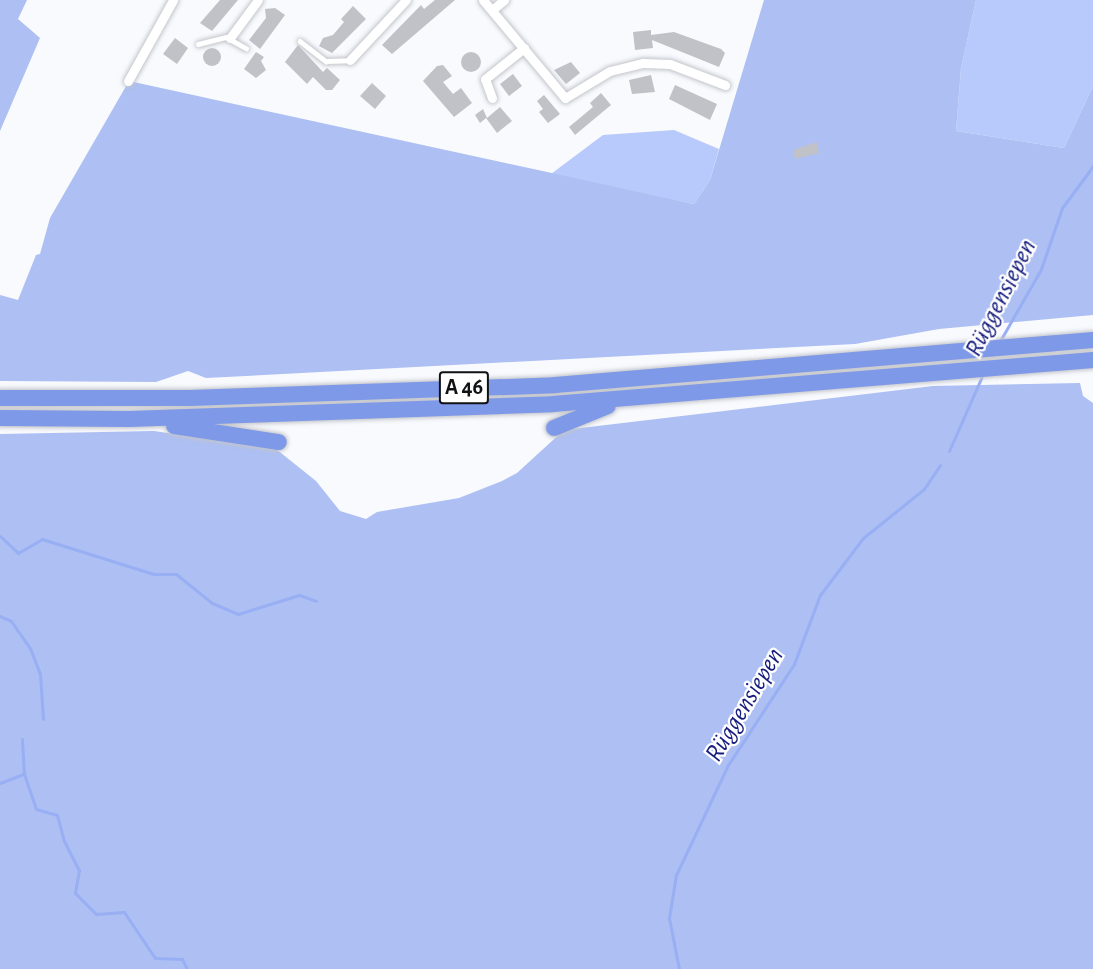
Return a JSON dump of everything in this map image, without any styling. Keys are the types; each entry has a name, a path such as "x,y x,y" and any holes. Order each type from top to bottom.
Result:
{"highway":[{"name":"A 46","path":"0,398 190,398 555,385 1093,340"},
{"name":"A 46","path":"0,418 129,419 553,404 1093,360"},
{"path":"554,428 603,407 681,400 705,392"},
{"path":"129,419 279,442"}],"street":[{"path":"128,81 173,0"},
{"path":"230,38 258,0"},
{"path":"350,60 406,0"},
{"path":"483,0 565,98 610,71 643,63 670,64 725,85"},
{"path":"492,10 504,0"},
{"path":"492,98 485,79 527,52"}],"lane":[{"path":"198,44 206,40 230,38 246,48"},
{"path":"300,41 323,59 350,60"}],"shaded area":[{"path":"0,0 27,0 18,19 40,38 0,131"},
{"path":"764,0 976,0 961,68 956,131 1064,148 1093,86 1093,315 939,329 855,344 206,378 188,371 156,382 0,381 0,295 18,300 36,255 40,254 50,218 129,81 694,204 710,180"},
{"path":"976,0 1093,0 1093,86 1064,148 956,131 961,68"},
{"path":"674,130 719,149 710,180 694,204 551,174 603,135"},
{"path":"1080,383 1083,396 1093,403 1093,969 0,969 0,434 154,431 276,449 316,481 340,511 366,519 377,512 459,498 502,481 517,473 564,430 933,386"}],"building":[{"path":"220,0 238,0 212,31 200,23"},
{"path":"435,0 455,0 392,54 382,45 421,5 424,9"},
{"path":"353,6 366,19 332,53 319,46 323,38 333,35 344,22 341,19"},
{"path":"275,8 285,15 260,49 249,40 266,18 265,9"},
{"path":"651,30 651,35 674,32 721,49 725,53 719,67 652,40 653,48 635,50 633,32"},
{"path":"175,38 188,48 177,64 163,54"},
{"path":"298,45 323,72 327,68 340,80 332,90 326,90 313,77 307,84 285,62"},
{"path":"212,48 218,51 221,57 218,63 212,66 206,63 203,57 206,51"},
{"path":"256,52 264,57 261,61 266,70 256,78 244,69"},
{"path":"471,52 478,55 481,62 478,69 471,72 464,69 461,62 464,55"},
{"path":"571,62 580,73 566,84 554,70"},
{"path":"443,65 452,76 443,82 453,94 461,88 472,103 454,117 423,81 437,66"},
{"path":"513,74 522,86 509,96 500,84"},
{"path":"651,75 655,92 632,94 629,80"},
{"path":"372,83 386,96 375,109 360,96"},
{"path":"675,85 717,104 710,120 669,99"},
{"path":"601,93 611,105 575,135 569,127 593,107 590,103"},
{"path":"544,95 560,114 548,123 539,112 543,109 537,101"},
{"path":"500,107 512,121 497,133 486,118 480,123 475,115 483,109 487,118"},
{"path":"817,142 819,153 795,159 793,150"}],"waterway":[{"name":"Rüggensiepen","path":"1000,341 1041,269 1062,208 1093,166"},
{"name":"Rüggensiepen","path":"949,451 983,374"},
{"name":"Rüggensiepen","path":"679,969 669,918 676,875 728,765 794,664 820,595 863,538 924,489 940,465"},
{"path":"0,536 18,553 42,539 154,574 176,574 212,603 238,614 299,595 316,601"},
{"path":"0,616 11,621 30,648 40,674 43,719"},
{"path":"22,739 24,774 36,809 57,815 64,841 79,870 75,893 96,914 124,912 155,958 182,959 187,969"},
{"path":"0,783 24,774"}]}
